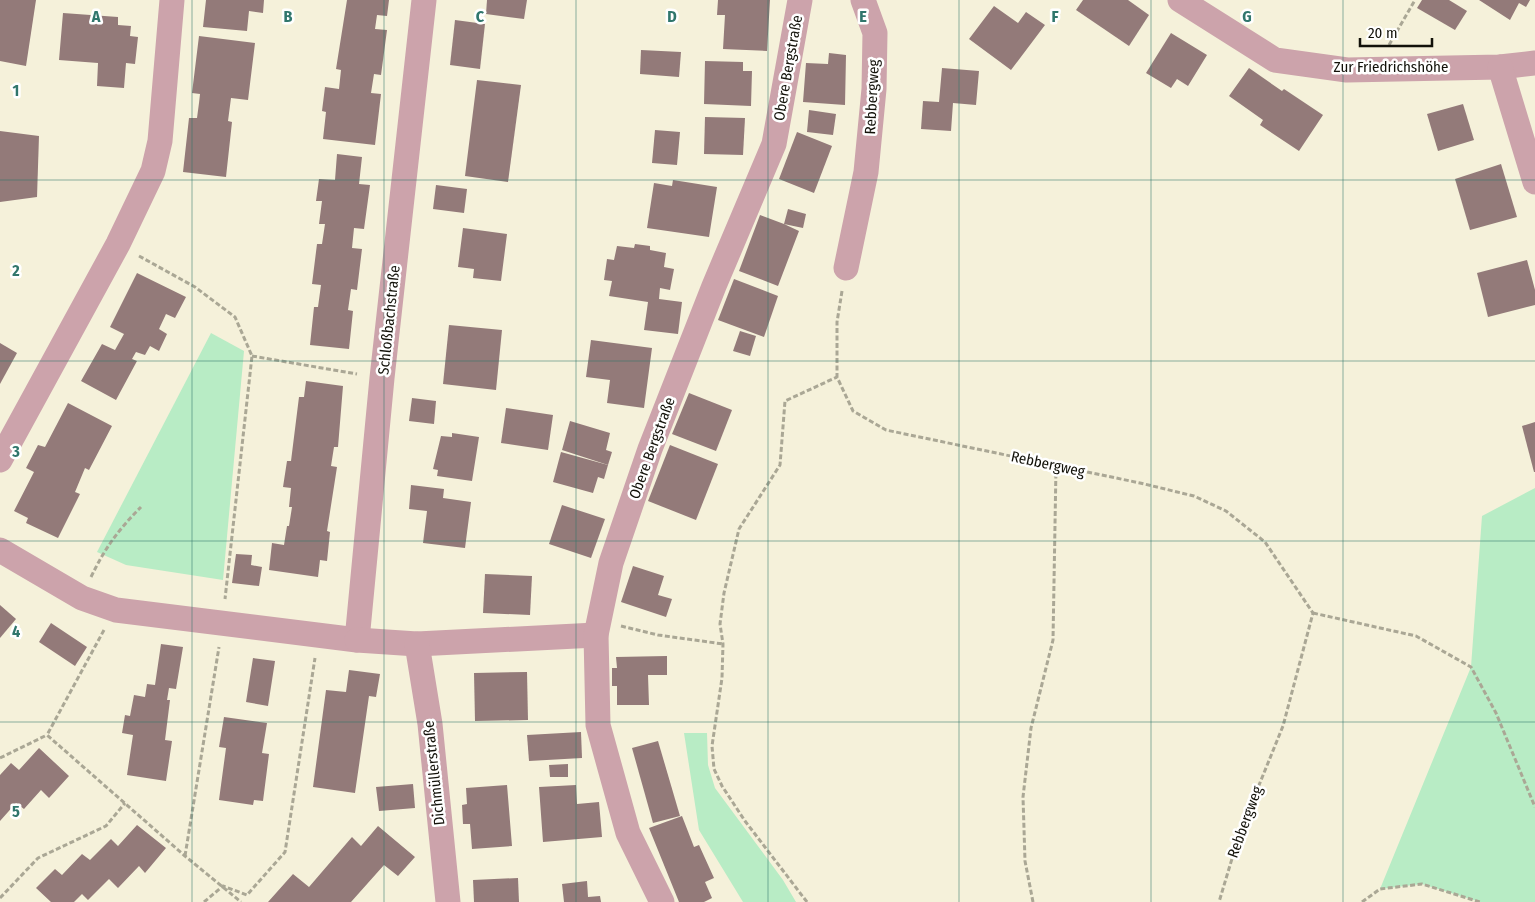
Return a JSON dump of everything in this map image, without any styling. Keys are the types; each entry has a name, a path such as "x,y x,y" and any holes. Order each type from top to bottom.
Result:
{"street":[{"path":"0,460 118,244 153,171 160,141 172,0"},
{"name":"Schloßbachstraße","path":"357,640 382,378 424,0"},
{"name":"Obere Bergstraße","path":"662,902 628,833 598,725 597,628 611,563 650,449 714,286 774,144 800,0"},
{"name":"Rebbergweg","path":"846,268 866,172 874,89 875,33 863,0"},
{"name":"Zur Friedrichshöhe","path":"1180,0 1275,60 1347,70 1500,67 1535,64"},
{"path":"1500,67 1535,182"},
{"path":"0,550 82,598 110,608 222,624 357,640 418,644 597,628"},
{"name":"Dichmüllerstraße","path":"418,644 430,724 448,902"}],"path":[{"path":"1375,69 1415,0"},
{"path":"118,244 195,287 234,316 252,356 222,624 186,856"},
{"name":"Rebbergweg","path":"846,268 836,322 838,377 853,411 886,430 1194,496 1226,511 1265,542 1313,613 1283,726 1240,832 1219,902"},
{"path":"252,356 382,378"},
{"path":"806,902 745,821 714,770 712,746 722,678 723,644 720,624 724,593 739,529 780,464 785,401 838,377"},
{"path":"1033,902 1025,861 1023,797 1031,728 1053,640 1056,467"},
{"path":"82,598 102,554 118,530 141,508"},
{"path":"0,758 47,734 103,631 110,608"},
{"path":"1313,613 1416,636 1471,667 1496,713 1535,807"},
{"path":"597,628 723,644"},
{"path":"223,886 247,895 285,852 319,636"},
{"path":"47,734 241,902"},
{"path":"0,898 38,858 106,826 125,803"},
{"path":"1362,902 1380,889 1422,884 1480,902"},
{"path":"204,902 223,886"}],"green space":[{"path":"211,333 244,351 223,580 126,565 97,552"},
{"path":"1535,488 1535,902 1480,902 1422,884 1380,889 1471,667 1482,516"},
{"path":"684,733 707,733 708,765 715,788 783,880 796,902 743,902 699,830"}],"building":[{"path":"0,0 36,0 26,66 0,61"},
{"path":"206,0 264,0 263,13 249,11 247,31 203,27"},
{"path":"347,0 389,0 387,16 377,15 375,29 387,30 381,75 374,74 371,93 381,94 375,145 323,139 326,112 322,111 325,87 339,89 341,70 336,69"},
{"path":"487,0 527,0 524,19 486,14"},
{"path":"718,0 770,0 767,51 723,49 725,15 717,15"},
{"path":"1083,0 1128,0 1149,15 1129,46 1076,10"},
{"path":"1422,0 1449,0 1467,11 1455,30 1417,8"},
{"path":"1479,0 1530,0 1526,7 1519,3 1510,20"},
{"path":"994,6 1018,23 1026,12 1045,25 1011,70 969,39"},
{"path":"63,13 118,17 118,25 131,26 130,36 138,37 135,64 126,63 124,88 97,86 98,63 59,60"},
{"path":"455,20 485,24 480,69 450,65"},
{"path":"1171,33 1207,55 1188,86 1177,79 1171,88 1146,73"},
{"path":"199,36 255,43 248,100 231,98 228,121 232,122 226,177 183,172 189,118 197,118 199,103 200,94 192,93"},
{"path":"641,50 681,52 679,77 640,74"},
{"path":"829,53 846,55 845,105 803,102 806,63 828,64"},
{"path":"705,61 743,62 743,71 752,71 751,106 704,104"},
{"path":"942,68 979,71 976,105 953,103 951,131 921,129 923,101 939,102"},
{"path":"1249,68 1282,91 1284,89 1323,115 1299,151 1260,125 1263,120 1229,96"},
{"path":"477,80 521,85 508,182 465,176"},
{"path":"1463,104 1474,140 1438,151 1427,114"},
{"path":"809,110 836,114 833,135 807,132"},
{"path":"705,117 745,118 743,155 704,154"},
{"path":"655,130 680,132 677,165 652,163"},
{"path":"0,131 39,136 37,197 0,202"},
{"path":"797,132 832,146 814,193 779,179"},
{"path":"337,154 362,157 359,184 370,185 364,229 354,228 352,248 362,249 357,290 351,289 348,310 353,311 349,349 310,345 314,307 318,307 321,285 312,284 317,244 322,244 325,224 319,224 322,201 316,201 319,179 335,180"},
{"path":"1501,164 1517,217 1470,230 1455,179"},
{"path":"673,180 717,187 709,237 647,228 654,183 672,186"},
{"path":"436,185 467,189 464,213 433,209"},
{"path":"788,209 806,214 803,228 784,224"},
{"path":"760,215 799,231 778,286 739,271"},
{"path":"463,228 507,234 501,281 473,278 474,269 458,267"},
{"path":"635,244 650,246 650,250 666,253 664,267 674,269 670,290 660,288 659,299 682,302 678,334 644,330 648,302 609,296 612,281 604,280 607,259 614,260 617,246 634,248"},
{"path":"1527,260 1535,290 1535,305 1488,317 1477,273"},
{"path":"137,273 186,297 175,318 166,314 159,329 167,334 159,351 150,346 145,355 136,352 132,359 137,361 116,400 81,381 102,344 115,350 124,334 110,327"},
{"path":"734,279 778,296 764,337 718,320"},
{"path":"449,325 502,330 496,390 443,384"},
{"path":"740,331 756,336 750,356 733,351"},
{"path":"591,340 652,348 644,408 607,403 610,380 586,377"},
{"path":"0,343 17,353 0,384"},
{"path":"306,381 343,386 338,447 334,447 331,466 337,467 327,531 330,532 327,561 320,560 318,577 269,570 272,543 284,545 287,526 289,526 292,507 289,507 291,488 283,487 287,461 291,461 299,397 304,397"},
{"path":"689,393 732,410 716,451 672,434"},
{"path":"412,398 436,401 434,424 409,421"},
{"path":"68,403 112,426 89,470 85,468 75,492 80,494 58,538 26,523 28,518 14,511 34,472 26,468 38,445 45,447"},
{"path":"506,408 553,415 548,450 501,443"},
{"path":"570,421 610,433 606,450 612,452 608,465 562,450"},
{"path":"1535,422 1535,472 1534,472 1522,426"},
{"path":"452,433 479,437 472,481 437,476 438,470 433,469 441,436 452,437"},
{"path":"670,445 718,464 696,520 648,501"},
{"path":"561,452 608,465 604,479 598,477 593,493 553,482"},
{"path":"411,485 444,489 443,498 471,502 465,548 423,543 427,511 409,509"},
{"path":"562,505 605,519 591,558 549,544"},
{"path":"236,554 252,555 251,565 262,567 259,586 232,583"},
{"path":"633,566 664,576 658,595 672,599 666,617 621,602"},
{"path":"485,574 532,576 530,615 483,613"},
{"path":"0,605 16,619 0,638"},
{"path":"51,623 87,647 75,666 39,642"},
{"path":"161,644 183,647 176,689 169,688 167,700 170,700 165,740 172,741 166,781 127,775 133,735 122,733 125,715 130,716 134,695 145,697 147,684 155,685"},
{"path":"667,656 667,675 648,675 649,705 617,705 617,686 612,686 612,668 617,668 616,657"},
{"path":"253,658 275,661 268,706 246,702"},
{"path":"349,670 380,674 376,697 369,696 355,793 313,787 326,690 346,692"},
{"path":"527,672 528,720 475,721 474,673"},
{"path":"224,717 267,723 262,753 269,754 263,801 254,800 253,805 219,800 226,748 219,747"},
{"path":"581,732 582,758 529,761 527,735"},
{"path":"658,741 680,816 653,823 632,748"},
{"path":"39,748 69,776 49,798 41,790 24,809 16,803 0,821 0,775 11,763 19,770"},
{"path":"568,764 568,777 550,777 549,765"},
{"path":"413,784 415,808 379,811 376,787"},
{"path":"507,785 512,846 472,849 470,824 463,824 462,805 467,804 466,788"},
{"path":"576,785 577,804 599,802 602,837 543,842 539,787"},
{"path":"682,816 694,847 699,845 714,878 705,882 712,898 704,902 679,902 649,828"},
{"path":"137,825 166,848 145,873 139,866 118,888 109,879 88,900 82,894 74,902 51,902 36,888 55,869 62,875 82,854 90,860 111,839 118,846"},
{"path":"378,826 415,857 398,876 384,865 351,902 268,902 293,874 309,887 352,837 361,846"},
{"path":"518,878 519,902 474,902 473,880"},
{"path":"587,881 588,897 600,896 601,902 564,902 562,884"}]}
